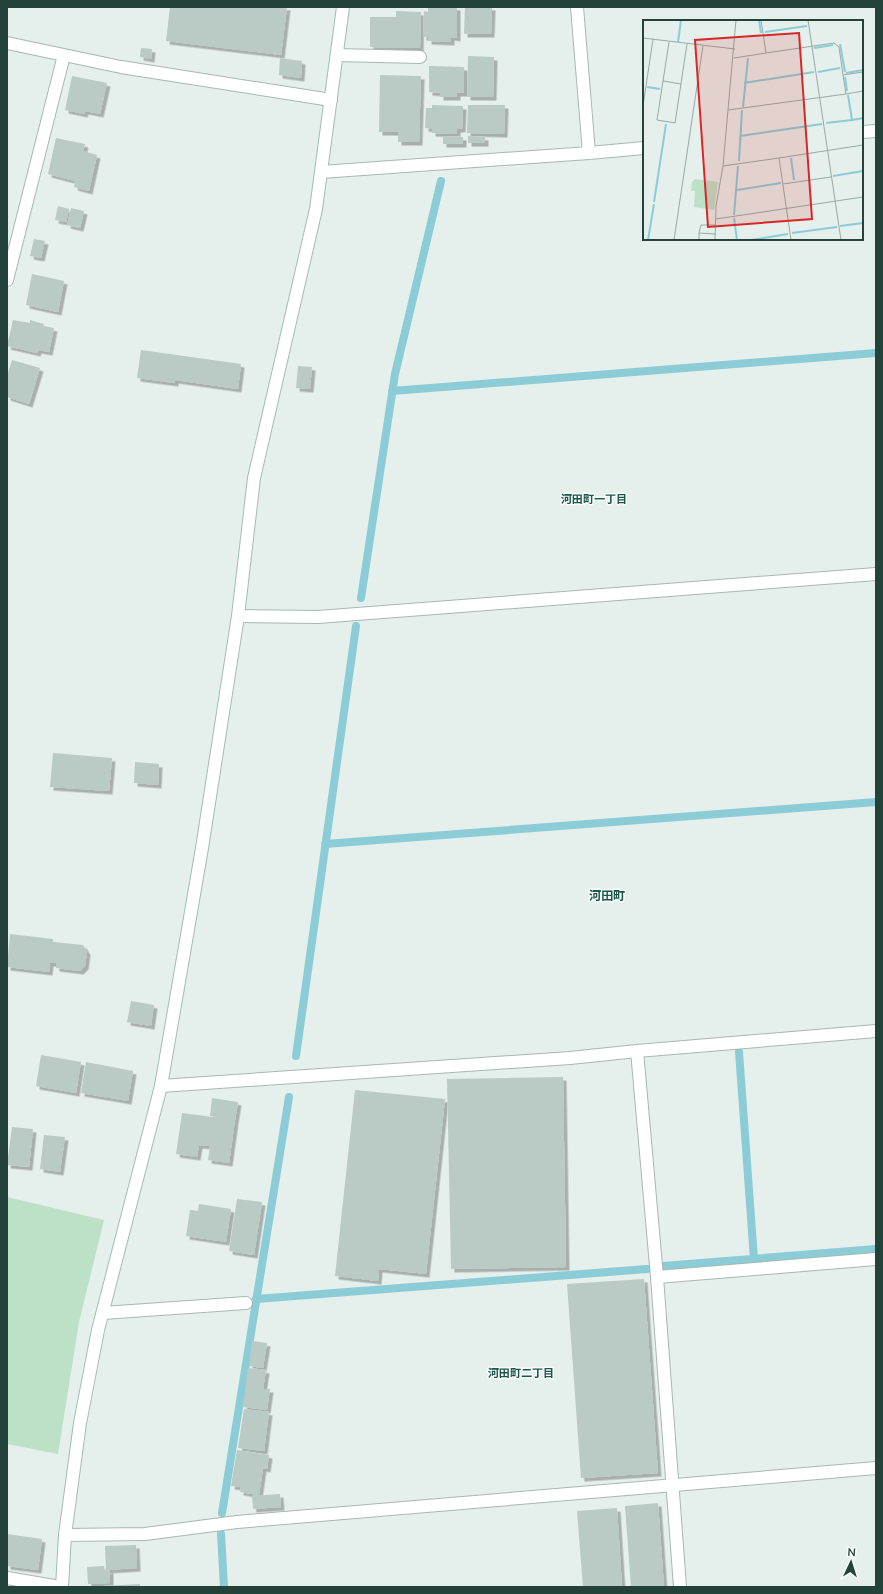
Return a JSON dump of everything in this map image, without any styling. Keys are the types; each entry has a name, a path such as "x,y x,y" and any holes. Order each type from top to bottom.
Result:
{"street":[{"path":"7,1578 61,1587 80,1423 103,1313 161,1086 203,840 238,616 254,478 316,209 343,7"},
{"path":"577,7 589,153"},
{"path":"7,43 120,67 331,100"},
{"path":"7,280 64,55"},
{"path":"337,55 420,57"},
{"path":"863,132 876,131"},
{"path":"321,172 643,148"},
{"path":"238,616 318,617 876,574"},
{"path":"161,1086 562,1058 876,1031"},
{"path":"637,1051 657,1277 680,1587"},
{"path":"657,1277 876,1259"},
{"path":"103,1313 246,1303"},
{"path":"66,1535 145,1534 237,1522 876,1468"}],"green space":[{"path":"7,1197 104,1220 79,1322 58,1454 7,1444"}],"building":[{"path":"170,7 287,7 281,55 166,41"},
{"path":"428,7 457,7 457,38 451,37 451,42 428,41 428,37 423,37 424,11 428,12"},
{"path":"465,7 492,7 491,34 464,34"},
{"path":"396,11 421,12 420,48 370,47 370,17 396,17"},
{"path":"141,48 152,49 151,59 140,57"},
{"path":"468,56 494,57 493,97 467,97"},
{"path":"280,58 302,61 301,78 279,75"},
{"path":"429,66 464,67 464,93 457,93 457,97 440,97 440,93 429,92"},
{"path":"380,75 421,76 419,142 398,142 398,132 379,132"},
{"path":"72,76 107,83 100,114 85,111 84,114 65,110"},
{"path":"432,105 463,106 462,129 457,129 457,134 432,133 432,129 425,128 426,108 432,108"},
{"path":"468,105 505,105 504,134 467,133"},
{"path":"443,136 463,137 463,144 443,144"},
{"path":"468,136 485,137 485,143 468,143"},
{"path":"56,138 85,144 83,151 97,155 89,191 74,187 75,181 48,174"},
{"path":"58,206 69,209 66,222 55,220"},
{"path":"71,208 84,211 80,228 67,225"},
{"path":"34,239 45,241 41,258 30,256"},
{"path":"32,274 64,281 58,312 26,305"},
{"path":"13,320 30,323 30,320 44,324 43,326 54,328 49,352 38,350 37,353 7,346"},
{"path":"141,350 241,364 238,389 175,380 175,383 137,378"},
{"path":"12,360 40,368 29,404 7,397 7,376"},
{"path":"298,366 312,367 310,389 296,388"},
{"path":"53,753 112,758 109,791 50,787"},
{"path":"135,762 159,764 158,785 134,783"},
{"path":"10,934 53,939 53,942 83,945 87,952 85,966 80,971 56,968 56,963 50,963 49,972 7,967"},
{"path":"131,1001 154,1005 151,1026 127,1022"},
{"path":"41,1055 81,1062 76,1093 36,1086"},
{"path":"86,1062 133,1071 128,1101 81,1093"},
{"path":"563,1077 566,1267 451,1269 447,1079"},
{"path":"355,1090 445,1099 426,1274 379,1269 378,1281 335,1276"},
{"path":"212,1098 238,1102 235,1120 210,1116"},
{"path":"182,1113 235,1120 229,1163 208,1160 210,1146 199,1145 197,1157 176,1154"},
{"path":"12,1127 33,1129 29,1167 7,1165"},
{"path":"44,1135 65,1137 60,1172 40,1169"},
{"path":"237,1199 262,1202 254,1255 229,1251"},
{"path":"199,1204 231,1209 226,1242 186,1236 190,1210 198,1211"},
{"path":"644,1279 658,1473 581,1478 567,1284"},
{"path":"252,1341 267,1343 263,1368 249,1366"},
{"path":"248,1368 266,1370 263,1389 270,1389 267,1410 243,1407"},
{"path":"244,1409 269,1412 264,1451 238,1448"},
{"path":"237,1450 269,1455 267,1469 263,1468 259,1495 240,1492 241,1487 231,1486"},
{"path":"280,1494 281,1507 253,1509 252,1496"},
{"path":"658,1503 664,1587 631,1587 625,1506"},
{"path":"617,1508 622,1587 583,1587 577,1511"},
{"path":"7,1534 42,1539 38,1570 7,1566"},
{"path":"136,1545 137,1568 106,1570 105,1546"},
{"path":"104,1566 105,1571 110,1570 110,1583 88,1584 87,1567"},
{"path":"140,1584 140,1587 103,1587 103,1586"}],"waterway":[{"path":"361,598 395,374 441,181"},
{"path":"392,391 876,353"},
{"path":"296,1056 356,626"},
{"path":"325,844 876,802"},
{"path":"739,1052 754,1259"},
{"path":"222,1513 289,1097"},
{"path":"663,1266 876,1249"},
{"path":"256,1299 647,1269"},
{"path":"221,1534 224,1587"}],"district":[{"name":"河田町一丁目","path":"594,499"},
{"name":"河田町","path":"607,895"},
{"name":"河田町二丁目","path":"521,1373"}]}
